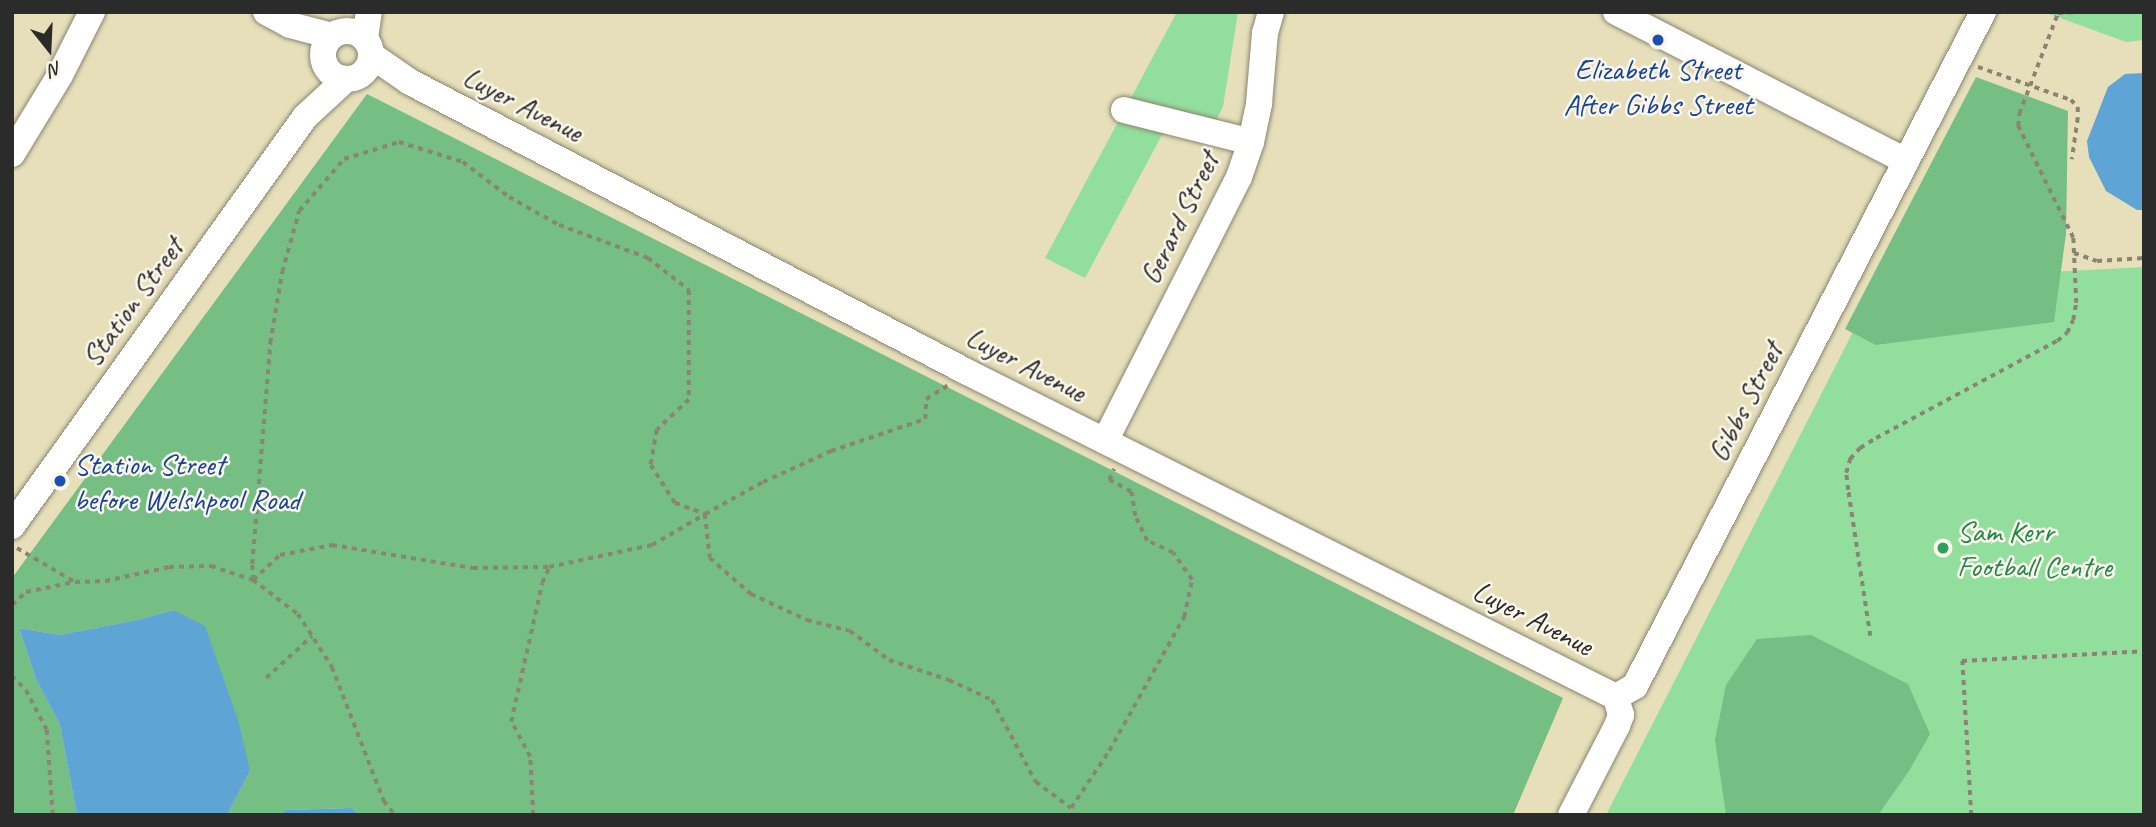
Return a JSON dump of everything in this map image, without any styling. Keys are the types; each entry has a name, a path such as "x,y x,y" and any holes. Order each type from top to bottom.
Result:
{"street":[{"path":"12,153 60,75 92,12"},
{"path":"266,12 347,50 369,12"},
{"name":"Gerard Street","path":"1114,445 1239,177 1251,142 1259,103 1265,33 1271,12"},
{"name":"Gibbs Street","path":"1616,698 1635,686 1983,12"},
{"path":"1631,14 1910,153"},
{"name":"Luyer Avenue","path":"347,50 967,372 1616,698"},
{"name":"Station Street","path":"12,526 305,117 347,50"},
{"path":"1124,110 1251,142"},
{"path":"1571,815 1617,726 1621,715 1616,698"}],"path":[{"path":"1870,636 1846,473 1850,459 1860,448 1877,438 2057,341 2067,333 2073,320 2076,303 2074,253 2069,224 2018,125 2019,114 2058,13 2077,12"},
{"path":"1960,59 2071,100 2078,107 2072,160"},
{"path":"253,580 252,564 270,343 282,272 299,211 344,159 399,142 463,162 519,203 559,225 648,258 689,290 689,400 657,430 651,465 675,503 705,514"},
{"path":"2074,253 2097,261 2144,258"},
{"path":"253,580 280,555 332,545 473,568 549,567 652,545 763,482 831,451 925,419 926,399 967,372"},
{"path":"1070,815 1071,808 1109,751 1184,617 1192,580 1173,553 1147,541 1135,516 1130,492 1108,480 1114,445"},
{"path":"705,514 710,558 751,594 807,620 850,631 889,660 949,680 992,700 1036,782 1071,808"},
{"path":"12,545 75,582"},
{"path":"12,605 26,592 169,567 211,566 253,580 299,614 332,667 384,801 396,815"},
{"path":"533,815 530,757 511,722 542,583 549,567"},
{"path":"267,678 312,636"},
{"path":"1971,815 1962,661 2144,651"},
{"path":"12,676 26,690 47,730 53,815"}],"green space":[{"path":"1177,12 1238,12 1223,107 1215,122 1162,135 1085,278 1045,258"},
{"path":"2044,12 2144,12 2144,40 2126,42"},
{"path":"1976,77 2068,111 2066,234 2054,322 1876,345 1845,329"},
{"path":"367,94 1563,698 1513,815 361,815 351,808 285,810 281,815 227,815 250,771 173,610 59,635 19,628 36,679 60,725 77,815 12,815 12,578"},
{"name":"Sam Kerr Football Centre","path":"2144,267 2144,815 1606,815 1879,281"},
{"path":"1811,635 1908,684 1930,734 1909,771 1878,815 1726,815 1715,740 1726,685 1757,639"}],"water":[{"path":"2144,73 2144,210 2137,210 2106,191 2089,157 2087,141 2108,87 2125,74"},
{"path":"173,610 205,626 239,723 250,771 227,815 77,815 60,725 36,679 19,628 59,635"},
{"path":"351,808 361,815 281,815 285,810"}],"place":[{"name":"Elizabeth Street After Gibbs Street","path":"1658,40"},
{"name":"Station Street before Welshpool Road","path":"60,481"},
{"name":"Sam Kerr Football Centre","path":"1943,548"}]}
